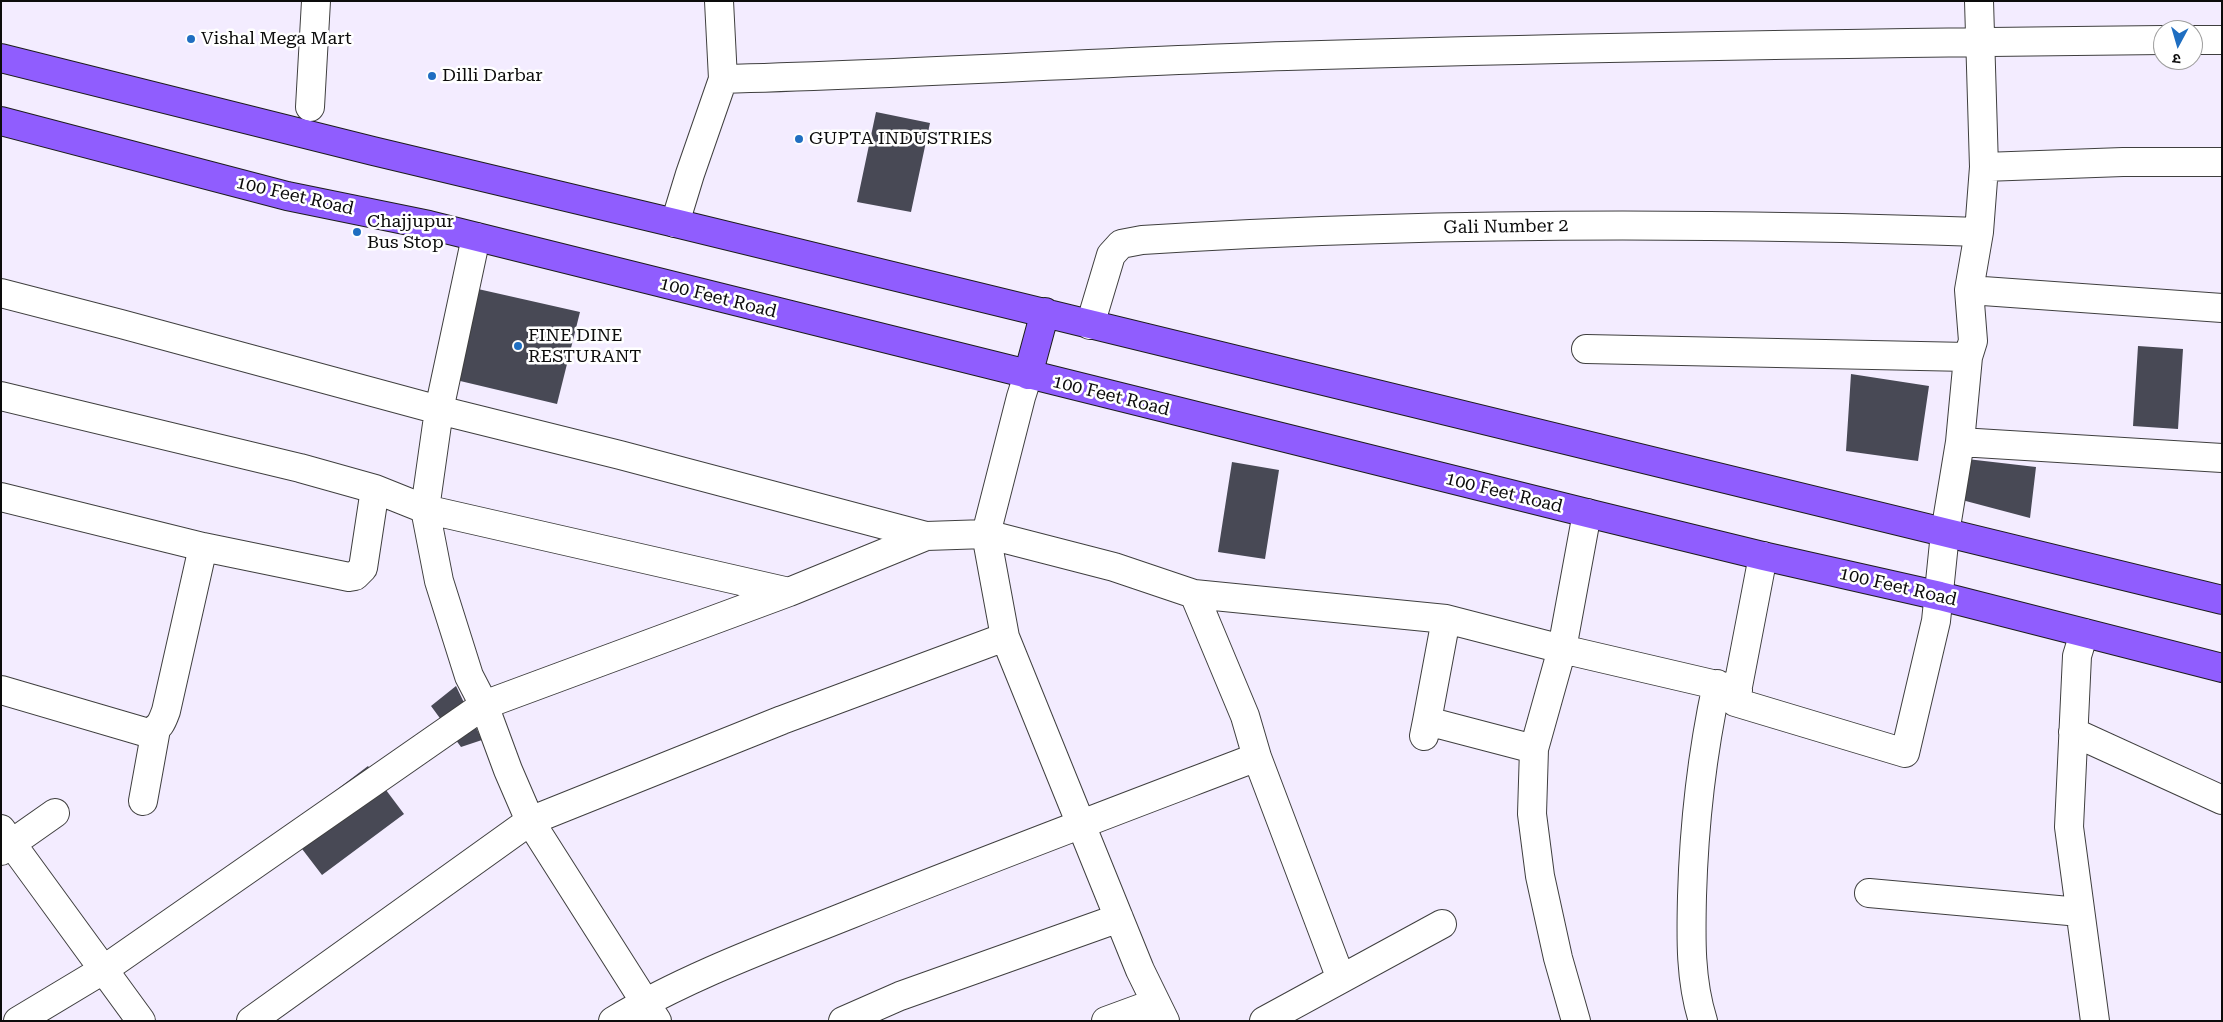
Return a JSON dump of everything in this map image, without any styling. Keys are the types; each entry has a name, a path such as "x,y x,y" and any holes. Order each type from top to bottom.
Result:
{"main road":[{"path":"1,58 373,151 1045,312 1090,325 2222,600"},
{"name":"100 Feet Road","path":"1,121 287,196 429,225 1587,513 1763,556 1940,596 2222,668"},
{"path":"1028,375 1045,312"}],"street":[{"path":"310,107 316,1"},
{"path":"675,223 723,80 719,1"},
{"path":"1728,687 1735,702 1905,753 1936,621 1945,533 1960,442 1968,357 1973,341 1969,290 1979,232 1984,166 1979,1"},
{"path":"723,80 1292,56 1564,48 2153,40"},
{"path":"2203,40 2222,40"},
{"path":"1984,166 2123,162 2222,162"},
{"name":"Gali Number 2","path":"1090,325 1111,255 1121,244 1142,240 1358,229 1562,226 1818,226 1979,232"},
{"path":"476,237 439,410 425,508 439,581 469,676 484,705 508,770 530,821 650,1012"},
{"path":"1969,290 2222,308"},
{"path":"1,293 439,410 620,455 926,536 986,534 1114,567 1194,594 1446,619 1562,649 1728,687"},
{"path":"1586,349 1968,357"},
{"path":"1028,375 986,534 1005,636 1119,918 1160,1012 1106,1021"},
{"path":"1,396 300,468 375,489 425,508 789,592"},
{"path":"1960,442 2222,458"},
{"path":"1,497 203,547 349,577 355,576 362,568 375,489"},
{"path":"1576,1021 1558,958 1540,876 1532,814 1534,749 1562,649 1587,513"},
{"path":"18,1021 103,970 484,705 789,592 926,536"},
{"path":"1,690 148,733 156,729 162,723 166,711 203,547"},
{"path":"1703,1021 1692,964 1694,846 1697,804 1763,556"},
{"path":"1194,594 1245,716 1257,757 1341,979"},
{"path":"1446,619 1425,729 1534,749"},
{"path":"2084,633 2077,656 2069,827 2095,1021"},
{"path":"251,1021 530,821 782,720 1005,636"},
{"path":"143,801 156,729"},
{"path":"2073,732 2222,800"},
{"path":"613,1021 650,1012 774,945 958,871 1257,757"},
{"path":"55,813 4,841 141,1021"},
{"path":"1869,893 2080,912"},
{"path":"843,1021 900,996 1119,918"},
{"path":"1264,1021 1442,924"}],"building":[{"path":"876,112 930,123 911,212 857,202"},
{"name":"FINE DINE RESTURANT","path":"478,289 580,312 557,404 456,380"},
{"path":"2138,346 2183,349 2178,429 2133,426"},
{"path":"1851,374 1929,386 1918,461 1846,451"},
{"path":"1967,459 2036,467 2030,518 1962,500"},
{"path":"1232,462 1279,470 1265,559 1218,552"},
{"path":"456,686 482,740 461,747 431,706"},
{"path":"368,766 404,814 322,875 286,828"}],"place":[{"name":"Vishal Mega Mart","path":"191,39"},
{"name":"Dilli Darbar","path":"432,76"},
{"name":"GUPTA INDUSTRIES","path":"799,139"},
{"name":"Chajjupur Bus Stop","path":"357,232"},
{"name":"FINE DINE RESTURANT","path":"518,346"}]}
